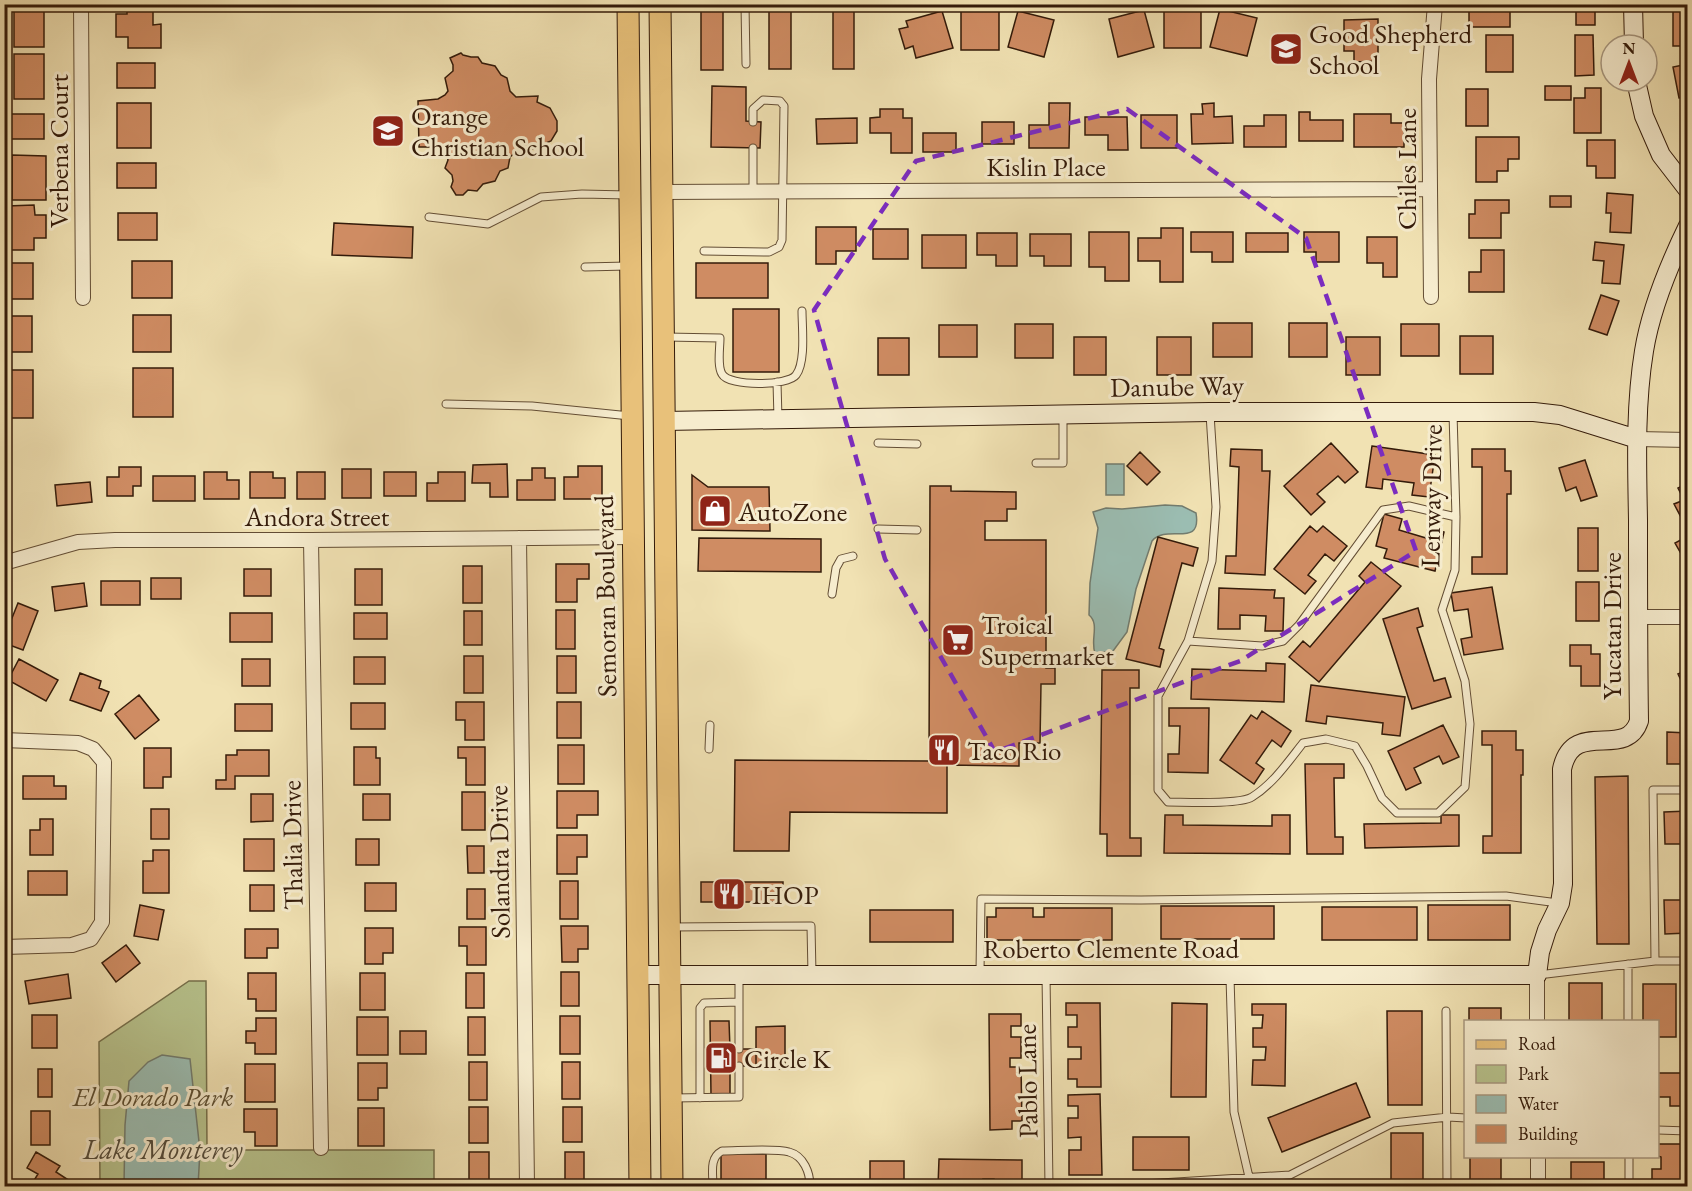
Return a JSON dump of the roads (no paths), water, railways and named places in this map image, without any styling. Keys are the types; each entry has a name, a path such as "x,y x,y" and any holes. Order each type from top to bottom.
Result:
{"main road":[{"name":"Semoran Boulevard","path":"628,4 640,1186"},
{"path":"660,4 672,1186"},
{"path":"632,370 640,395 652,412 664,421"},
{"path":"632,416 647,424 656,436 664,464"}],"street":[{"name":"Verbena Court","path":"81,4 83,298"},
{"name":"Chiles Lane","path":"1431,297 1429,79 1435,4"},
{"path":"1633,4 1634,33"},
{"path":"1639,93 1644,116 1661,155 1688,190"},
{"name":"Kislin Place","path":"662,192 1430,189"},
{"name":"Yucatan Drive","path":"1537,975 1540,952 1547,930 1560,903 1563,884 1562,769 1564,758 1577,744 1589,741 1620,740 1628,737 1636,729 1639,721 1637,439 1644,350 1662,286 1688,226"},
{"name":"Danube Way","path":"664,421 1453,410 1560,415 1637,439 1688,440"},
{"name":"Andora Street","path":"4,562 78,542 115,540 633,537"},
{"name":"Solandra Drive","path":"519,538 527,1186"},
{"name":"Thalia Drive","path":"311,540 321,1148"},
{"path":"1638,617 1688,617"},
{"path":"4,740 78,743 93,748 104,762 102,922 91,939 72,945 4,947"},
{"name":"Roberto Clemente Road","path":"639,975 1537,975"},
{"path":"1537,975 1537,1020"},
{"path":"1538,1158 1538,1186"}],"lane":[{"path":"745,4 746,64"},
{"path":"704,251 769,252 779,247 782,240 784,106 780,101 763,100 753,109 753,122"},
{"path":"753,148 753,192"},
{"path":"429,217 488,224 542,198 582,194 630,195"},
{"path":"585,267 631,266"},
{"path":"663,337 720,338 721,372 724,377 733,381 756,383 788,381 797,375 802,361 802,311"},
{"path":"777,382 778,419"},
{"path":"446,404 532,406 632,416"},
{"name":"Lenway Drive","path":"1188,641 1158,696 1158,790 1168,802 1219,802 1250,799 1274,778 1303,743 1326,740 1355,746 1382,798 1397,813 1438,813 1465,787 1470,724 1465,681 1442,610 1455,570 1453,410"},
{"path":"1209,412 1216,507 1212,561 1188,641 1262,646 1283,642 1299,625 1383,510 1409,506 1456,517"},
{"path":"1036,463 1063,463 1063,415"},
{"path":"878,444 917,444"},
{"path":"878,529 917,530"},
{"path":"832,594 836,568 841,559 853,556"},
{"path":"709,748 710,725"},
{"path":"1655,962 1653,790 1688,790"},
{"path":"980,975 981,899 1141,900 1506,896 1560,903"},
{"path":"669,927 811,926 812,975"},
{"path":"1537,975 1628,964 1688,962"},
{"path":"1628,964 1628,1020"},
{"path":"1230,974 1234,1112 1250,1177 1250,1186"},
{"path":"739,975 740,1049"},
{"name":"Pablo Lane","path":"1046,975 1049,1186"},
{"path":"700,1098 700,1008 704,1003 739,1002"},
{"path":"1446,1011 1447,1186"},
{"path":"671,1098 740,1098 740,1066"},
{"path":"1113,1186 1290,1175 1393,1123 1448,1117 1464,1118"},
{"path":"1659,1130 1688,1131"},
{"path":"713,1186 714,1156 722,1151 788,1151 804,1163 808,1170 810,1186"},
{"path":"1629,1158 1629,1186"}],"water":[{"path":"1106,464 1124,464 1124,495 1106,495"},
{"path":"1165,505 1182,506 1196,513 1194,530 1189,533 1158,536 1152,541 1136,589 1127,632 1113,651 1095,653 1094,623 1089,615 1090,583 1098,528 1093,512 1106,508 1122,509"},
{"name":"Lake Monterey","path":"162,1055 190,1059 200,1151 198,1186 124,1186 125,1125 129,1081 148,1062"}],"place":[{"name":"Good Shepherd School","path":"1286,49"},
{"name":"Orange Christian School","path":"388,131"},
{"name":"AutoZone","path":"715,511"},
{"name":"Troical Supermarket","path":"958,640"},
{"name":"Taco Rio","path":"944,750"},
{"name":"IHOP","path":"729,894"},
{"name":"Circle K","path":"721,1058"}],"park label":[{"name":"El Dorado Park","path":"153,1096"}]}
